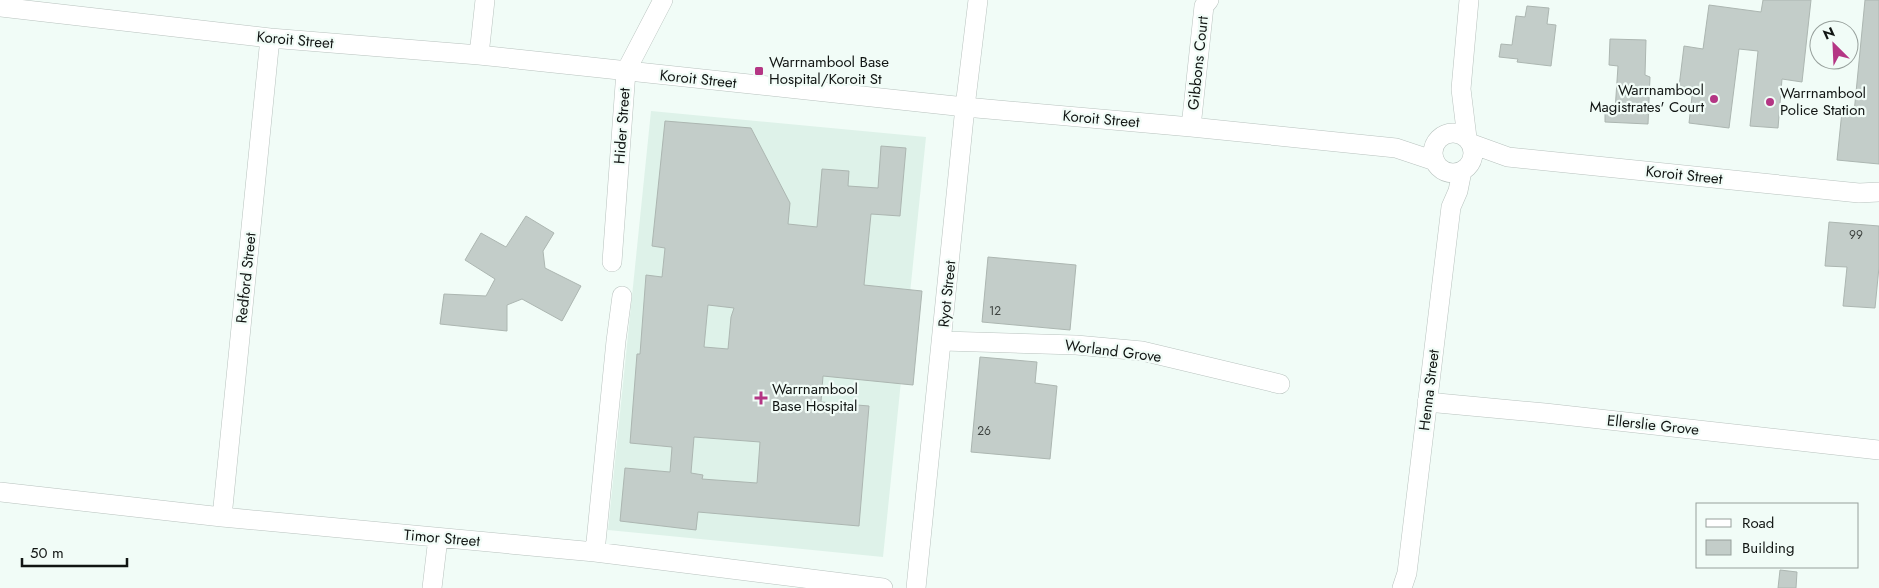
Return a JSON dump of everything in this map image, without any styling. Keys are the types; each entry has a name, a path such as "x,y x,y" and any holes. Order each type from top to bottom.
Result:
{"street":[{"path":"479,55 485,0"},
{"name":"Hider Street","path":"612,262 626,71 663,0"},
{"name":"Ryot Street","path":"916,588 965,107 978,0"},
{"name":"Gibbons Court","path":"1191,127 1204,6 1209,0"},
{"path":"1461,89 1442,137 1433,150 1439,165 1455,173 1465,168 1474,155 1461,89 1469,0"},
{"name":"Koroit Street","path":"0,7 270,38 479,55 965,107 1396,148 1439,165"},
{"name":"Redford Street","path":"222,518 270,38"},
{"path":"1442,137 1457,133 1470,141"},
{"name":"Koroit Street","path":"1396,148 1442,137"},
{"name":"Koroit Street","path":"1470,141 1508,157 1859,193 1879,198"},
{"name":"Koroit Street","path":"1465,168 1508,157"},
{"name":"Henna Street","path":"1439,165 1451,207"},
{"name":"Henna Street","path":"1406,583 1451,207 1465,168"},
{"name":"Koroit Street","path":"1859,193 1879,192"},
{"path":"595,552 622,296"},
{"name":"Worland Grove","path":"942,341 1076,345 1142,352 1280,384"},
{"name":"Ellerslie Grove","path":"1427,402 1879,450"},
{"name":"Timor Street","path":"0,492 222,518 595,552 883,588"},
{"path":"432,588 438,538"}],"shaded area":[{"name":"Warrnambool Base Hospital","path":"651,111 926,137 883,557 608,530"}],"building":[{"path":"1763,0 1811,0 1802,82 1782,79 1778,128 1750,126 1758,51 1739,49 1729,128 1689,123 1692,96 1678,95 1684,46 1703,49 1709,5 1761,12"},
{"path":"1865,0 1879,0 1879,164 1837,160 1842,111 1854,113"},
{"path":"1527,6 1549,8 1547,24 1556,25 1551,66 1517,62 1518,59 1499,57 1501,44 1512,45 1516,16 1525,17"},
{"path":"1610,39 1646,40 1645,75 1650,77 1648,124 1605,122 1605,111 1615,111 1618,66 1609,65"},
{"name":"Warrnambool Base Hospital","path":"665,121 751,128 790,203 788,224 817,227 822,169 849,171 848,186 878,188 881,146 906,148 900,216 871,214 864,285 922,291 913,385 823,376 821,402 869,406 859,526 698,512 696,530 620,521 625,468 670,472 672,447 630,443 637,354 640,354 646,275 662,277 665,248 652,246","holes":["708,305 734,308 731,317 728,349 704,347","694,437 760,442 757,483 702,479 703,475 691,473"]},
{"path":"526,216 554,233 543,251 545,268 581,286 562,321 522,299 507,305 507,331 440,324 444,294 486,296 495,279 465,260 481,233 506,247"},
{"path":"1829,222 1879,226 1879,267 1875,308 1843,306 1847,267 1825,266"},
{"path":"988,257 1076,265 1070,330 982,322"},
{"path":"980,357 1037,362 1035,383 1057,386 1050,459 971,452"},
{"path":"1780,570 1797,572 1796,588 1778,588"}],"place":[{"name":"Warrnambool Base Hospital/Koroit St","path":"759,71"},
{"name":"Warrnambool Magistrates' Court","path":"1714,99"},
{"name":"Warrnambool Police Station","path":"1770,102"},
{"name":"Warrnambool Base Hospital","path":"761,398"}]}
